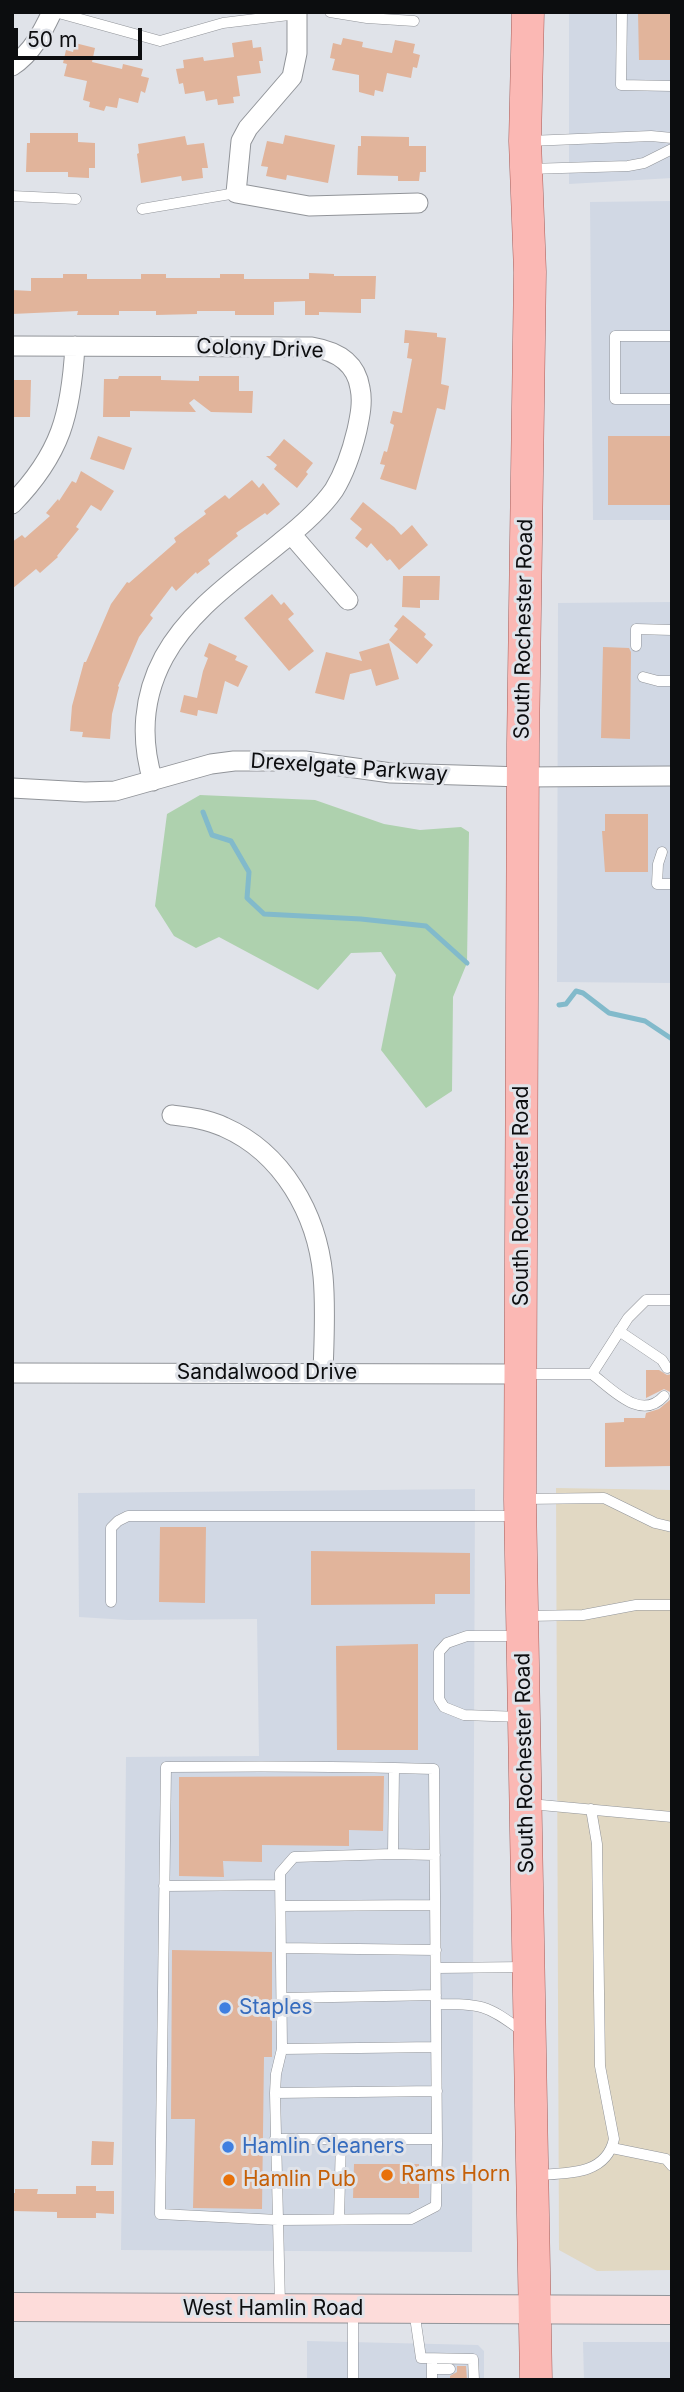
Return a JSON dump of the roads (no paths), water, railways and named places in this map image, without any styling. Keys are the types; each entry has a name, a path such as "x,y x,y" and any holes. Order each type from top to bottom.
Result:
{"main road":[{"name":"South Rochester Road","path":"528,12 525,155 530,272 524,572 521,1507 533,2377"}],"street":[{"path":"12,66 32,49 53,12"},
{"path":"297,13 297,53 292,77 248,128 241,141 236,193 309,206 418,203"},
{"name":"Colony Drive","path":"12,346 312,347 330,350 343,357 353,369 361,391 362,400 354,444 334,489 315,512 291,534 204,606 188,622 164,657 152,688 145,720 144,747 153,781"},
{"path":"12,504 37,477 61,430 69,409 75,346"},
{"path":"291,534 348,600"},
{"name":"Drexelgate Parkway","path":"12,788 115,791 211,764 259,761 305,761 391,773 523,777 672,776"},
{"path":"172,1115 200,1119 244,1137 274,1163 300,1198 315,1232 323,1276 323,1373"},
{"name":"Sandalwood Drive","path":"12,1373 521,1374"},
{"name":"West Hamlin Road","path":"12,2307 672,2310"}],"lane":[{"path":"53,12 160,41 210,26 297,13"},
{"path":"330,12 414,21"},
{"path":"622,12 621,85 672,86"},
{"path":"525,155 651,136 672,138"},
{"path":"525,155 628,166 643,163 672,149"},
{"path":"142,209 236,193"},
{"path":"12,195 76,199"},
{"path":"672,336 615,336 615,399 672,399"},
{"path":"636,646 636,629 672,630"},
{"path":"643,677 672,681"},
{"path":"662,852 657,884 672,884"},
{"path":"592,1374 628,1318 646,1300 672,1300"},
{"path":"619,1331 662,1360 667,1368"},
{"path":"521,1374 592,1374 634,1405 647,1406 658,1402 664,1396"},
{"path":"111,1602 111,1528 128,1516 521,1507 604,1498 655,1523 672,1527"},
{"path":"524,1718 464,1715 444,1707 439,1699 439,1652 447,1643 467,1636 635,1605 672,1605"},
{"path":"166,1767 434,1769 435,1855 438,2140 436,2206 411,2219 278,2220 160,2214 166,1767"},
{"path":"393,1854 394,1768"},
{"path":"526,1804 672,1817"},
{"path":"531,2175 584,2172 604,2159 612,2148 614,2138 600,2066 597,1844 591,1809"},
{"path":"280,2309 275,2093 282,2049 280,1873 294,1857 435,1855"},
{"path":"164,1886 281,1885"},
{"path":"281,1906 435,1905"},
{"path":"281,1948 436,1950"},
{"path":"436,1968 528,1967"},
{"path":"282,1998 436,1999 482,2006 503,2017 530,2037"},
{"path":"282,2049 436,2047"},
{"path":"275,2093 437,2091"},
{"path":"275,2139 438,2140"},
{"path":"339,2219 341,2139"},
{"path":"612,2148 666,2159 672,2166"},
{"path":"353,2309 353,2380"},
{"path":"414,2310 421,2358 432,2369 450,2369"},
{"path":"432,2369 473,2359 472,2373"}],"waterway":[{"path":"203,812 212,835 231,841 249,872 247,898 264,914 361,919 426,926 467,963"},
{"path":"559,1005 566,1004 576,991 583,993 609,1013 645,1021 672,1039"}],"place":[{"name":"Staples","path":"225,2008"},
{"name":"Hamlin Cleaners","path":"228,2147"},
{"name":"Rams Horn","path":"387,2175"},
{"name":"Hamlin Pub","path":"229,2180"}]}
